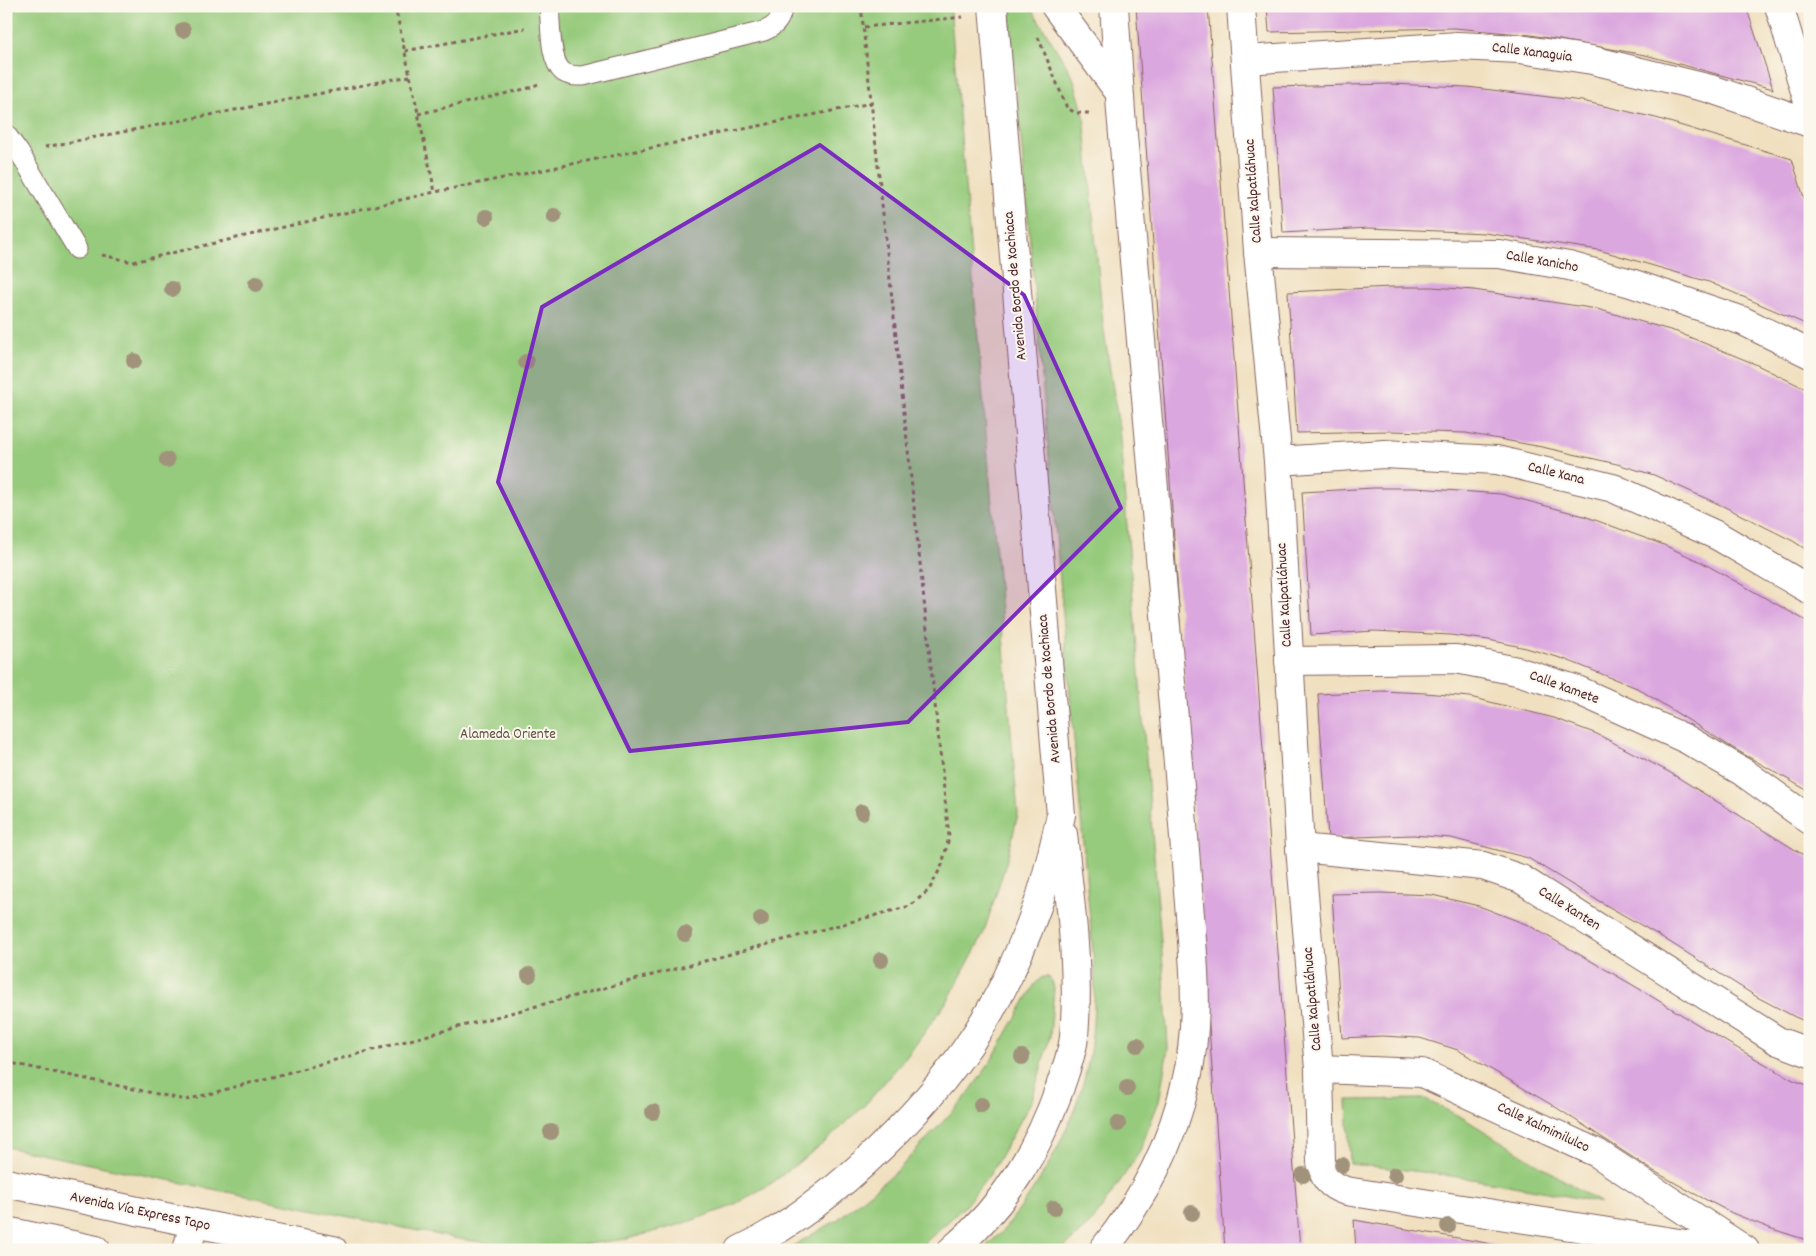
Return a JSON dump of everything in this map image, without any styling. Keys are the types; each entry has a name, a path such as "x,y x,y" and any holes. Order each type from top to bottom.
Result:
{"street":[{"name":"Avenida Bordo de Xochiaca","path":"740,1250 774,1231 822,1199 879,1149 912,1115 966,1048 990,1012 1023,941 1038,903 1061,816 993,6"},
{"path":"1055,6 1120,92"},
{"path":"1103,1250 1124,1223 1144,1192 1169,1137 1188,1078 1194,1032 1195,993 1178,766 1114,6"},
{"name":"Calle Xalpatláhuac","path":"1241,6 1258,252 1278,461 1300,848 1319,1069 1322,1173 1335,1188 1346,1191 1724,1250"},
{"path":"1779,6 1810,108"},
{"name":"Calle Xanaguia","path":"1246,60 1458,46 1520,48 1592,60 1711,89 1810,124"},
{"name":"Calle Xanicho","path":"1258,252 1499,254 1569,266 1631,283 1743,321 1810,354"},
{"name":"Calle Xana","path":"1278,461 1384,454 1507,462 1613,488 1718,536 1810,590"},
{"name":"Calle Xamete","path":"1289,661 1456,659 1542,678 1575,689 1686,739 1743,772 1810,820"},
{"path":"952,1250 986,1218 1013,1184 1035,1145 1052,1109 1074,1038 1076,953 1061,816"},
{"name":"Calle Xanten","path":"1300,848 1483,866 1521,879 1778,1041 1810,1053"},
{"name":"Calle Xalmimilulco","path":"1319,1069 1422,1072 1597,1153 1745,1250"},
{"name":"Avenida Vía Express Tapo","path":"6,1183 194,1224 251,1242 333,1250"},
{"path":"187,1250 194,1224"},
{"path":"6,1231 96,1250"}],"lane":[{"path":"550,15 554,56 557,65 564,72 573,76 583,76 764,31 779,21 782,6"},
{"path":"6,134 19,152 77,249"}],"path":[{"path":"395,6 435,192"},
{"path":"6,1062 186,1100 910,906 929,890 942,865 949,838 861,6"},
{"path":"405,51 550,15"},
{"path":"418,114 529,88 564,72"},
{"path":"19,152 410,76"},
{"path":"77,249 133,262 435,192 871,103"}],"highlighted area":[{"path":"820,145 1024,295 1121,508 908,722 630,751 498,482 542,307"}],"green space":[{"name":"Alameda Oriente","path":"6,6 950,6 1018,814 1007,860 983,935 948,1000 908,1055 864,1106 825,1142 772,1183 730,1207 682,1224 627,1239 540,1250 458,1239 6,1147"},
{"path":"1011,6 1028,6 1035,14 1073,77 1084,115 1103,324 1119,428 1164,978 1168,1048 1159,1101 1139,1153 1093,1221 1061,1250 982,1250 1000,1234 1023,1204 1050,1162 1072,1116 1087,1069 1091,1045 1095,977 1010,15"},
{"path":"1047,976 1052,981 1054,988 1050,1036 1032,1100 991,1173 964,1207 917,1250 786,1250 837,1220 897,1171 965,1098 988,1066 1035,984 1041,978"},
{"path":"1424,1099 1463,1118 1601,1203 1539,1190 1476,1180 1350,1164 1347,1100"}],"building":[{"path":"1136,6 1208,6 1300,1250 1225,1250"},
{"path":"1267,6 1746,6 1773,89 1645,55 1531,35 1454,28 1269,32"},
{"path":"1389,84 1467,87 1582,101 1656,118 1792,159 1810,217 1810,326 1709,282 1599,250 1485,233 1369,228 1283,233 1273,87"},
{"path":"1391,287 1474,290 1597,309 1677,332 1755,364 1810,391 1810,552 1793,541 1725,507 1654,475 1617,464 1542,447 1466,433 1389,431 1297,433 1288,292"},
{"path":"1416,488 1501,494 1584,516 1664,545 1703,563 1810,623 1810,792 1733,748 1637,688 1564,659 1489,640 1450,635 1374,631 1311,635 1302,492"},
{"path":"1381,691 1470,697 1554,718 1597,734 1669,772 1810,859 1810,1023 1757,997 1660,936 1528,858 1451,838 1413,835 1328,838 1318,694"},
{"path":"1332,894 1432,895 1479,906 1528,925 1793,1080 1810,1086 1810,1241 1772,1229 1732,1213 1693,1193 1652,1170 1557,1108 1458,1050 1420,1038 1382,1036 1342,1038"},
{"path":"1354,1220 1481,1242 1518,1250 1356,1250"}]}
